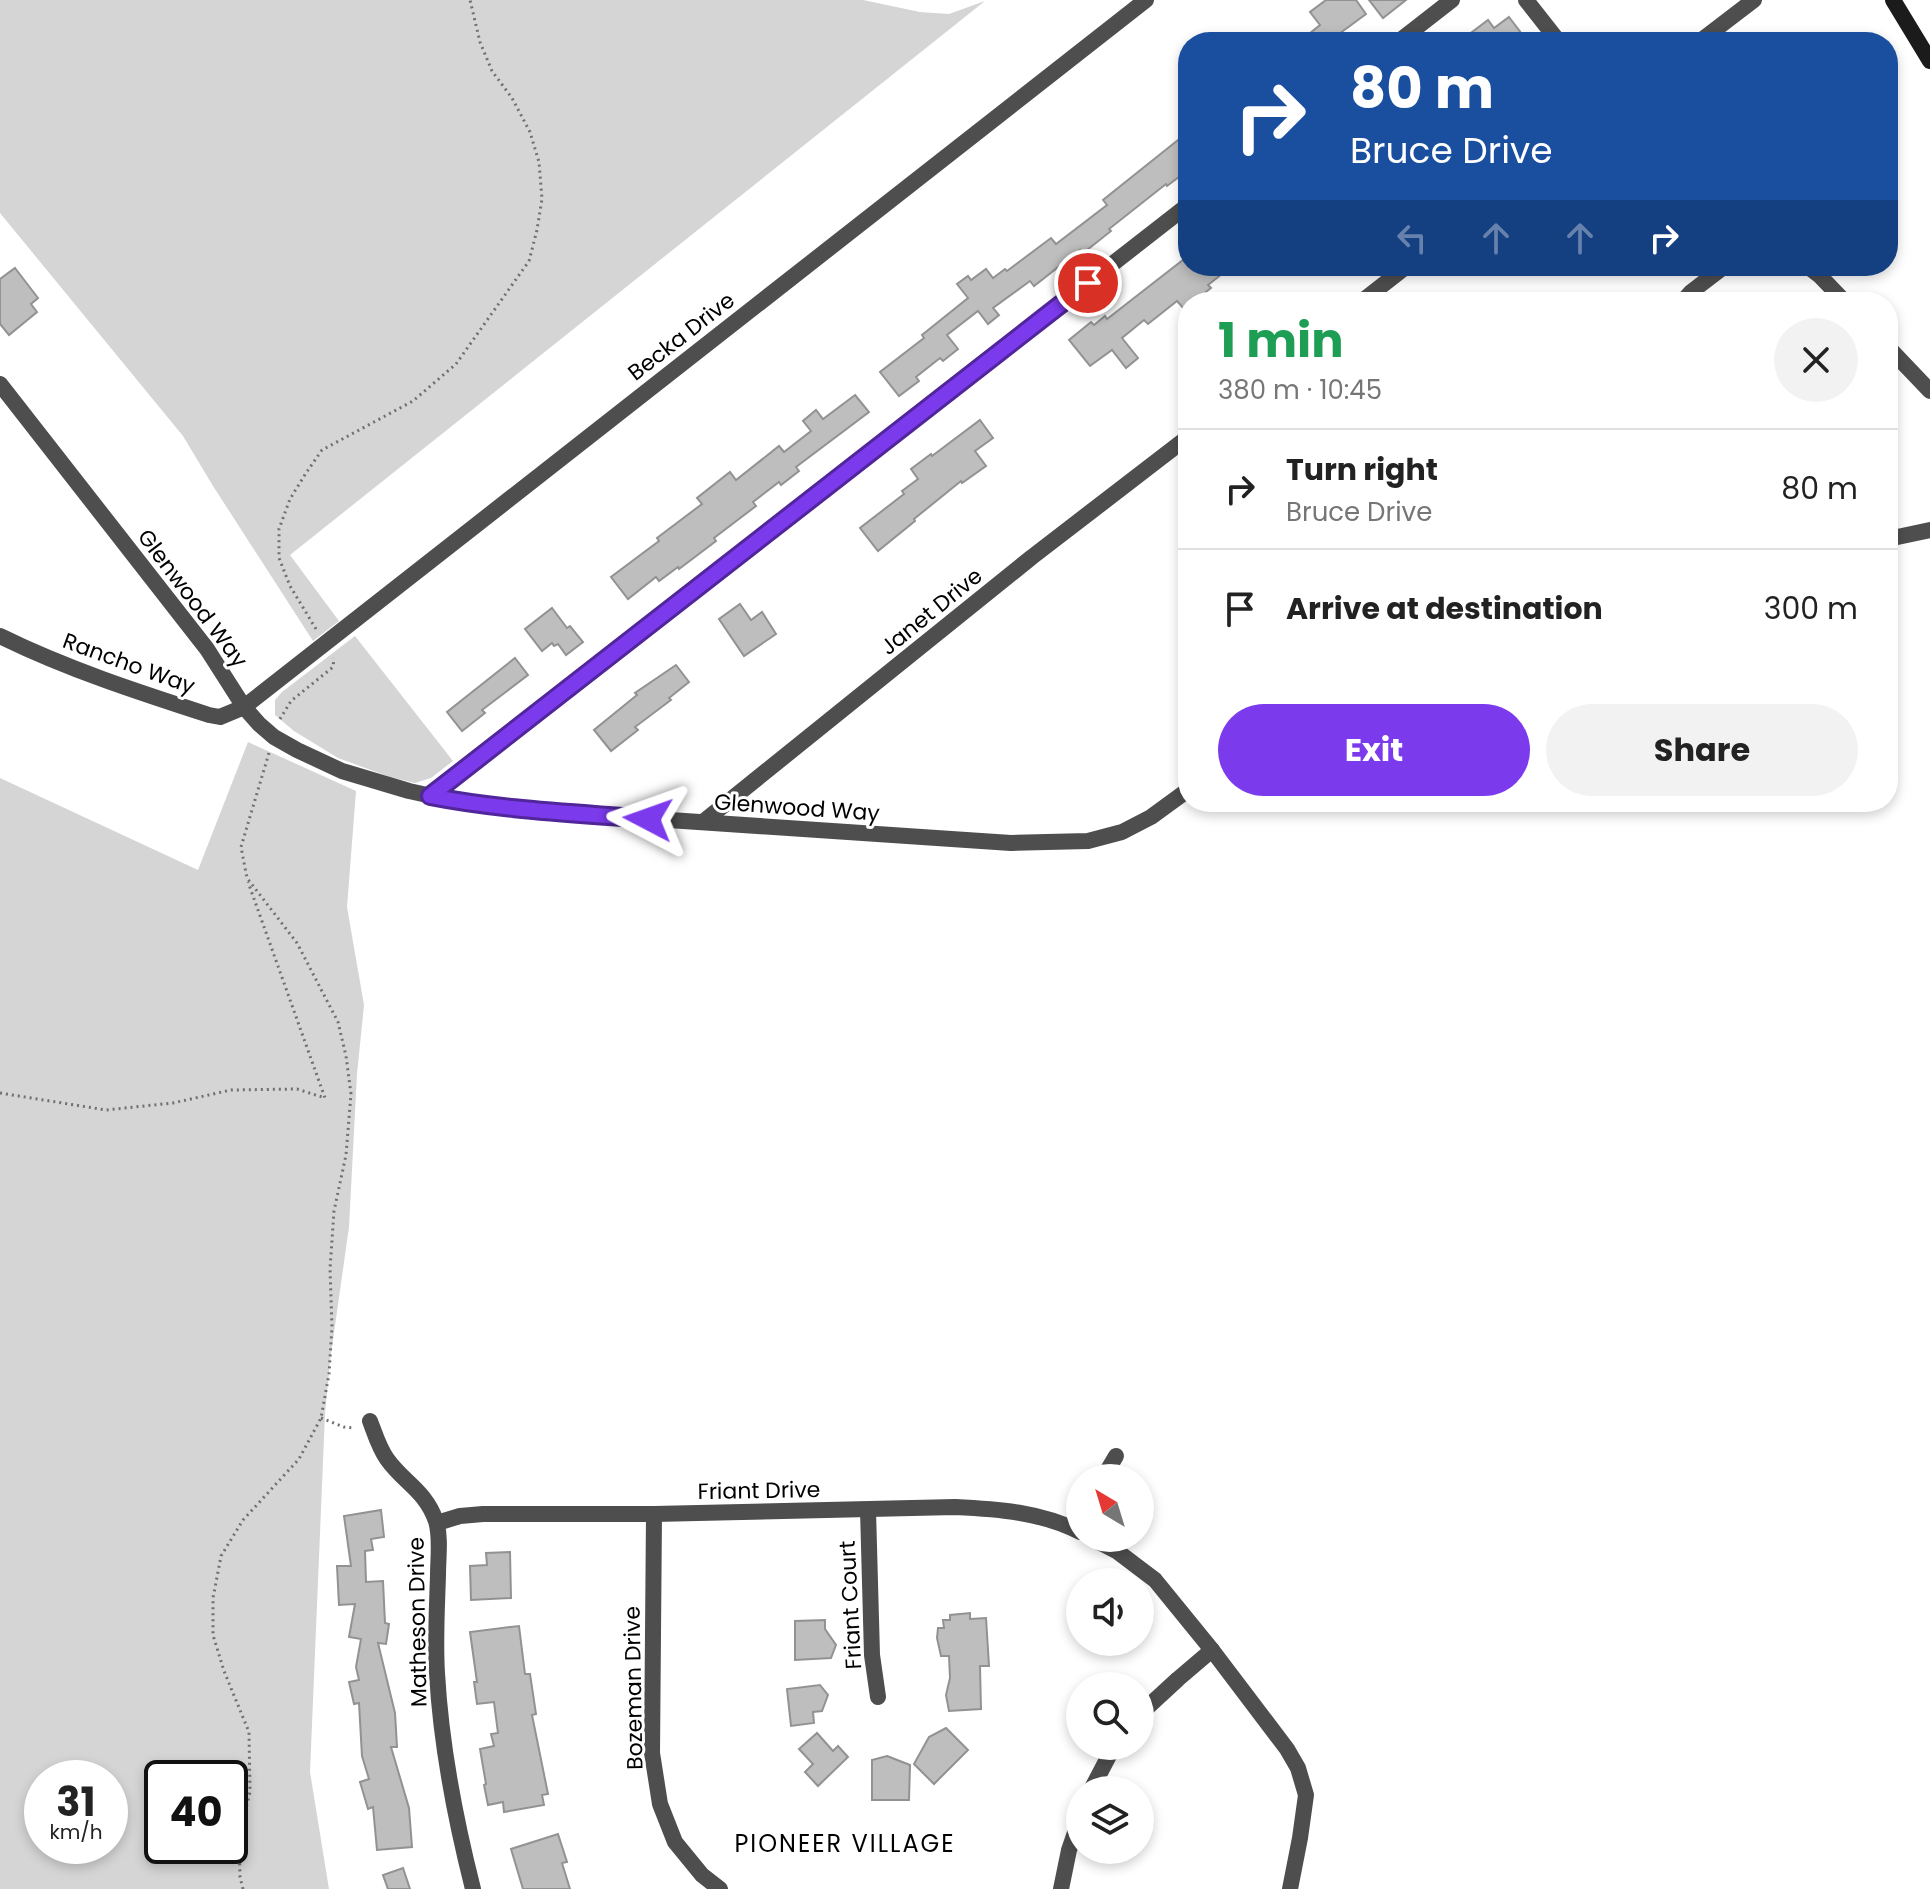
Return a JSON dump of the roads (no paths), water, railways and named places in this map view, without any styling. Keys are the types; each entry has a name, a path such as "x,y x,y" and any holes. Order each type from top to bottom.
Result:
{"main road":[{"path":"1893,0 1929,57"}],"street":[{"name":"Becka Drive","path":"244,707 1146,0"},
{"path":"1411,32 1452,0"},
{"path":"1526,0 1551,32"},
{"path":"1712,32 1754,0"},
{"path":"430,796 1178,213"},
{"path":"1374,292 1394,276"},
{"path":"1691,292 1712,276"},
{"path":"1820,276 1835,292"},
{"path":"1898,357 1930,391"},
{"name":"Glenwood Way","path":"0,384 207,649 244,707 259,724 274,737 342,771 450,800 565,813 1011,843 1088,841 1122,832 1151,817 1178,797"},
{"name":"Janet Drive","path":"703,822 1032,557 1178,445"},
{"path":"1898,537 1930,530"},
{"name":"Rancho Way","path":"0,636 113,683 209,715 220,717 244,707"},
{"name":"Matheson Drive","path":"372,1426 387,1459 421,1495 437,1523 437,1672 441,1725 463,1852 473,1889"},
{"path":"1111,1464 1116,1456"},
{"name":"Friant Drive","path":"437,1523 460,1516 483,1514 654,1514 955,1507 1005,1509 1066,1524"},
{"name":"Friant Court","path":"868,1510 872,1655 878,1697"},
{"name":"Bozeman Drive","path":"654,1514 652,1753 660,1804 675,1842 702,1875 720,1889"},
{"path":"1118,1552 1155,1580 1212,1650 1298,1768 1306,1795 1290,1889"},
{"path":"1154,1701 1212,1650"},
{"path":"1061,1889 1066,1864"}],"district":[{"name":"PIONEER VILLAGE","path":"845,1844"}]}
